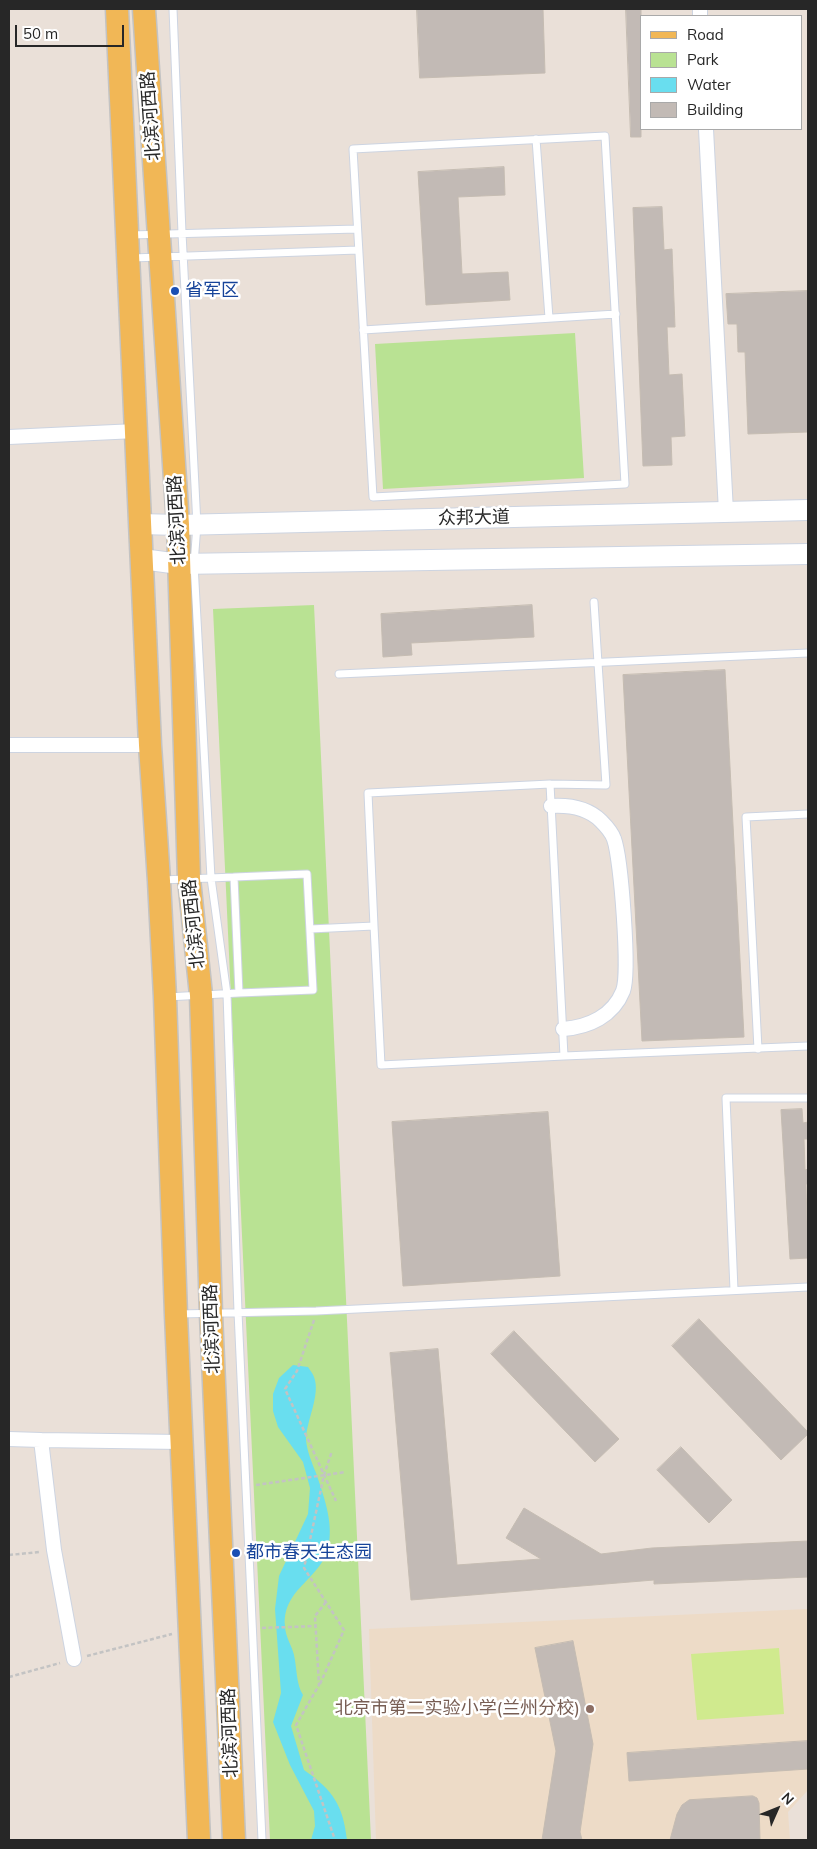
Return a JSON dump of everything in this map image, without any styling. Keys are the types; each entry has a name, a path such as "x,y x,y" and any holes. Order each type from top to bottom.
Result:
{"main road":[{"name":"北滨河西路","path":"117,9 150,745 160,881 181,1442 199,1840"},
{"name":"北滨河西路","path":"144,9 158,234 187,525 200,879 201,995 212,1314 234,1840"},
{"name":"众邦大道","path":"140,524 187,525 808,510"},
{"path":"142,560 187,564 808,554"}],"street":[{"path":"706,130 726,512"},
{"path":"9,437 136,431"},
{"path":"9,746 150,745"},
{"path":"551,806 580,809 600,820 614,838 619,860 626,964 624,989 612,1009 594,1022 562,1029"},
{"path":"9,1438 181,1442"},
{"path":"41,1440 54,1550 74,1659"}],"lane":[{"path":"173,9 183,256 187,525"},
{"path":"605,136 625,484 373,497 353,149 536,139 605,136"},
{"path":"536,139 549,318"},
{"path":"128,235 357,229"},
{"path":"129,258 358,250"},
{"path":"363,330 616,314"},
{"path":"594,602 606,785 550,784 368,793 381,1065 808,1046"},
{"path":"339,674 808,652"},
{"path":"550,784 564,1056"},
{"path":"758,1049 746,817 808,814"},
{"path":"160,881 307,874 313,990 165,997"},
{"path":"234,877 240,993"},
{"path":"200,879 227,994 238,1312 262,1840"},
{"path":"310,929 374,926"},
{"path":"734,1290 726,1098 808,1098"},
{"path":"176,1314 316,1312 808,1287"}],"path":[{"path":"316,1312 297,1371 285,1389 313,1450 322,1475 336,1501"},
{"path":"332,1451 322,1475 322,1484 304,1568 344,1630 319,1685 296,1725 336,1840"},
{"path":"246,1487 346,1472"},
{"path":"9,1555 54,1550"},
{"path":"319,1685 315,1616 326,1602"},
{"path":"252,1628 316,1626"},
{"path":"9,1677 190,1630"}],"shaded area":[{"name":"北京市第二实验小学(兰州分校)","path":"808,1609 808,1790 788,1812 790,1840 376,1840 369,1629"}],"green space":[{"path":"575,333 584,478 383,489 375,344"},
{"path":"314,605 371,1840 270,1840 213,609"},
{"path":"779,1648 784,1714 697,1720 691,1654"}],"water":[{"path":"293,1365 308,1367 314,1376 316,1384 315,1400 306,1440 327,1507 330,1534 326,1555 320,1566 296,1592 286,1613 285,1630 294,1655 298,1681 303,1695 291,1726 304,1770 322,1784 335,1799 343,1817 347,1840 311,1840 315,1826 314,1811 290,1765 273,1722 281,1693 275,1609 279,1576 308,1514 310,1488 303,1462 278,1427 273,1411 273,1394 279,1378"}],"building":[{"path":"417,9 543,9 545,73 420,78"},
{"path":"626,9 641,9 641,137 631,137"},
{"path":"504,167 505,195 458,197 462,274 508,272 510,300 426,305 418,172"},
{"path":"662,207 664,250 672,249 675,327 667,327 669,375 682,374 685,436 671,437 672,465 643,466 633,208"},
{"path":"807,291 808,432 748,434 745,352 738,352 737,324 728,324 726,294"},
{"path":"532,605 534,637 411,643 412,655 383,657 381,614"},
{"path":"725,670 744,1037 642,1041 623,675"},
{"path":"802,1109 803,1123 808,1122 808,1139 804,1139 805,1170 808,1169 808,1184 806,1184 808,1258 790,1259 781,1110"},
{"path":"548,1112 560,1276 403,1286 392,1122"},
{"path":"699,1319 808,1432 781,1460 672,1346"},
{"path":"514,1331 619,1439 595,1462 491,1354"},
{"path":"438,1349 457,1565 541,1559 506,1538 524,1508 601,1554 652,1548 808,1541 808,1577 654,1584 654,1580 411,1600 390,1353"},
{"path":"681,1447 732,1500 709,1523 657,1470"},
{"path":"573,1641 593,1744 580,1832 582,1840 542,1840 556,1751 535,1648"},
{"path":"808,1741 808,1769 629,1781 627,1753"},
{"path":"753,1796 757,1798 759,1803 760,1840 670,1840 677,1814 682,1805 689,1800"}],"place":[{"name":"省军区","path":"175,291"},
{"name":"都市春天生态园","path":"236,1553"},
{"name":"北京市第二实验小学(兰州分校)","path":"590,1709"}]}
